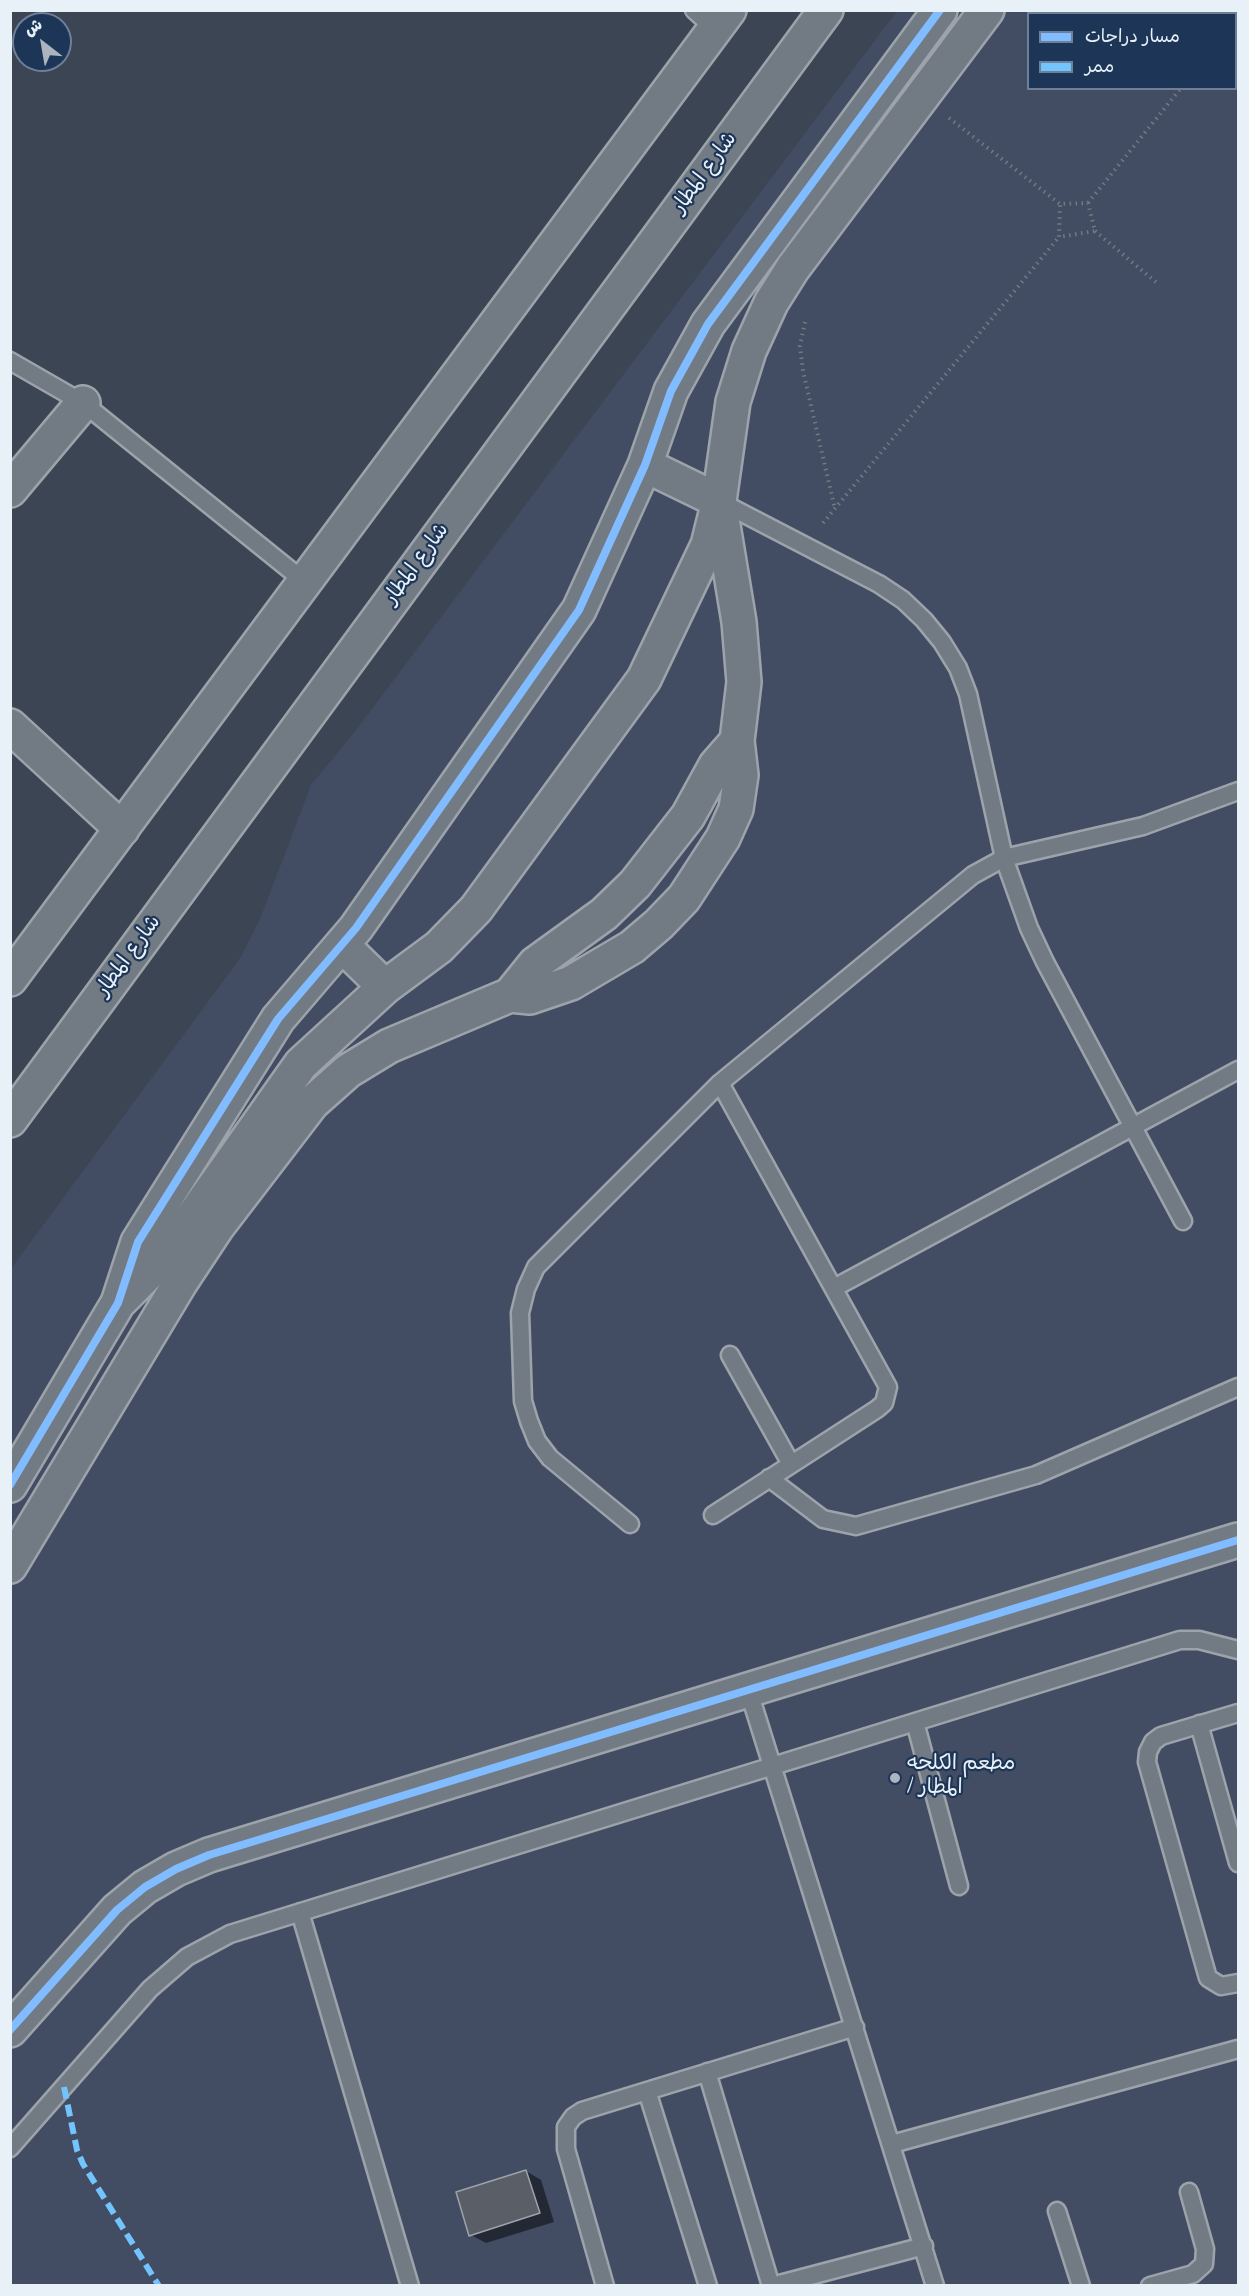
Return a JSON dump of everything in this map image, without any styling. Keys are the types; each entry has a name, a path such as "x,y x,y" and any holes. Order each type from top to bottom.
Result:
{"street":[{"name":"شارع المطار","path":"10,1120 826,10"},
{"path":"10,1485 118,1303 138,1242 278,1019 342,945 579,610 645,465 671,391 719,308 940,10"},
{"path":"118,1303 165,1256 301,1064 385,987 439,947 476,909 644,679 708,545 719,501 733,402 749,351 771,303 793,268 987,10"},
{"path":"10,979 305,582 712,17"},
{"path":"10,490 83,403"},
{"path":"645,465 719,501"},
{"path":"510,995 530,997 571,983 632,947 684,898 723,838 736,809 741,775 737,741 744,682 743,652 719,501"},
{"path":"10,726 122,829"},
{"path":"10,1566 180,1283 217,1227 307,1109 348,1071 389,1046 510,995 535,964 604,914 635,884 688,816 716,765 737,741"},
{"path":"342,945 385,987"},
{"path":"10,2030 117,1910 145,1887 176,1869 231,1848 1239,1540"}],"lane":[{"path":"10,361 83,403 305,582"},
{"path":"719,501 879,584 903,600 942,642 958,668 968,694 1004,858 1016,893 1045,962 1183,1221"},
{"path":"630,1524 565,1472 537,1441 523,1401 520,1313 526,1289 536,1267 720,1083 974,875 1004,858 1143,826 1239,791"},
{"path":"834,1288 1239,1070"},
{"path":"713,1515 878,1409 887,1396 885,1380 720,1083"},
{"path":"730,1355 791,1464"},
{"path":"769,1478 823,1519 856,1526 1036,1475 1239,1387"},
{"path":"10,2148 168,1972 187,1957 230,1934 1180,1640 1199,1640 1239,1650"},
{"path":"748,1689 936,2286"},
{"path":"1239,1713 1161,1736 1153,1742 1148,1752 1147,1762 1208,1978 1221,1986 1239,1983"},
{"path":"915,1722 959,1886"},
{"path":"1199,1724 1239,1863"},
{"path":"300,1912 410,2286"},
{"path":"605,2286 566,2149 567,2127 573,2117 582,2111 855,2027"},
{"path":"892,2144 1239,2049"},
{"path":"706,2072 771,2286 924,2246"},
{"path":"647,2091 708,2286"},
{"path":"1150,2286 1193,2274 1204,2264 1206,2257 1189,2193"},
{"path":"1057,2211 1081,2286"}],"path":[{"path":"944,114 1060,204 1088,203 1179,90"},
{"path":"1088,203 1095,231 1157,283"},
{"path":"805,545 1059,237 1060,204"},
{"path":"1059,237 1095,231"},
{"path":"807,316 800,346 803,371 835,509"}],"shaded area":[{"path":"897,11 1238,11 1238,2285 11,2285 10,1270 241,957 260,919 311,785 353,734"}],"building":[{"path":"526,2170 540,2213 469,2236 456,2192"}],"marked path":[{"path":"64,2087 77,2150 83,2164 159,2286"}],"cycle path":[{"path":"10,1485 118,1303 138,1242 278,1019 356,928 579,610 645,465 671,391 708,324 940,10"},
{"path":"10,2030 117,1910 145,1887 176,1869 209,1855 1238,1540"}],"place":[{"name":"مطعم الكلحه / المطار","path":"895,1778"}]}
